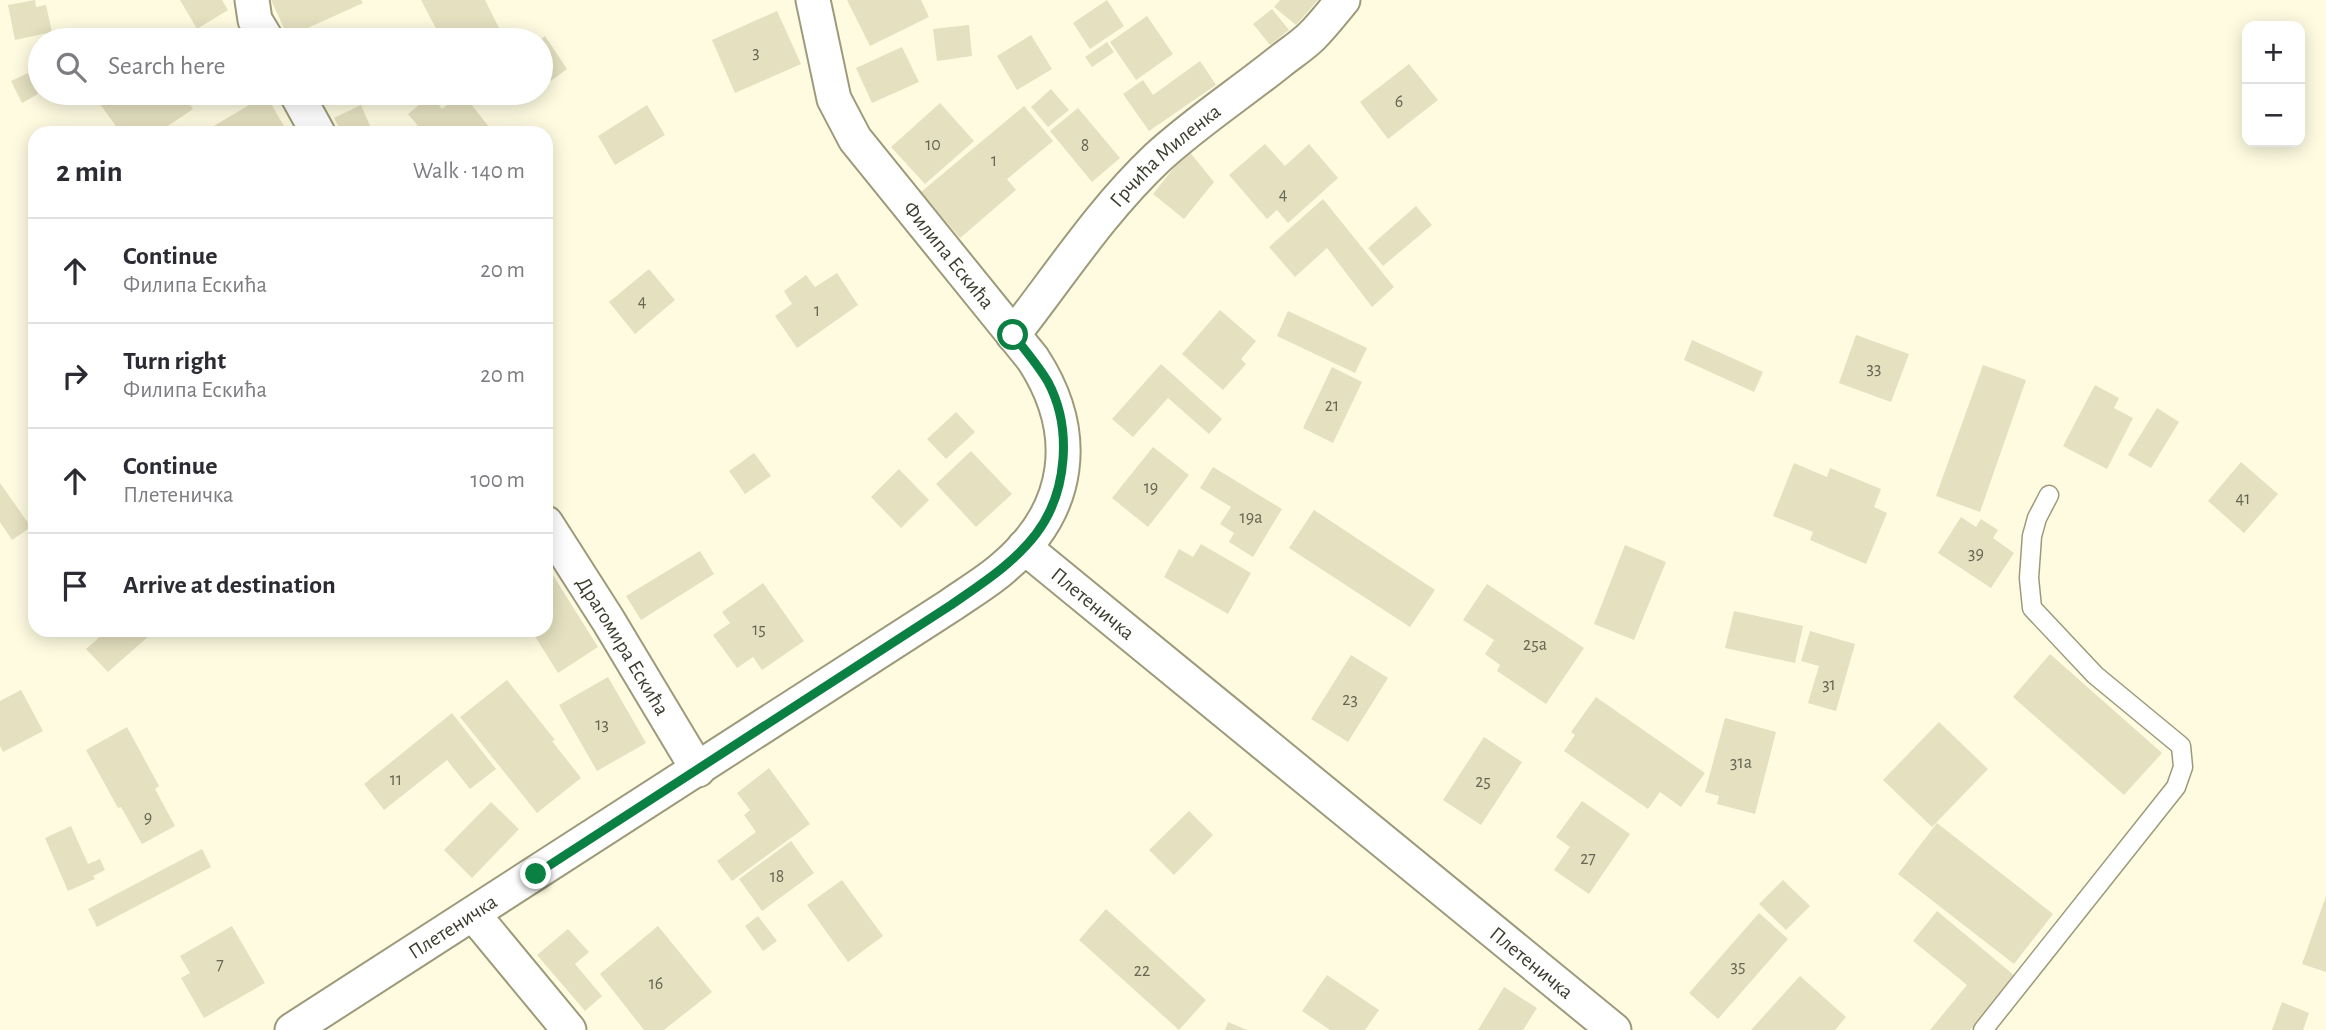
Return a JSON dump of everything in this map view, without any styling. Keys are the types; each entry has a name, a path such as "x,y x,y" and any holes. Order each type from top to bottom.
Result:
{"street":[{"path":"252,0 260,28"},
{"name":"Филипа Ескића","path":"813,0 834,99 855,139 1013,335 1048,383 1058,407 1063,433 1063,459 1059,482 1050,510 1038,532 1024,547"},
{"name":"Грчића Миленка","path":"1013,335 1087,236 1121,195 1158,157 1201,120 1247,88 1311,37 1343,0"},
{"path":"303,105 314,126"},
{"name":"Драгомира Ескића","path":"553,534 698,770"},
{"name":"Плетеничка","path":"292,1030 951,605 1003,568 1024,547 1614,1030"},
{"path":"473,914 569,1030"}],"lane":[{"path":"1983,1030 2176,787 2183,767 2181,746 2095,676 2032,608 2029,578 2032,536 2037,518 2049,495"}],"building":[{"path":"35,0 36,7 46,5 51,28 28,28 28,37 15,40 8,5"},
{"path":"180,0 222,0 228,10 196,28"},
{"path":"271,0 361,0 363,3 308,28 284,28"},
{"path":"421,0 485,0 499,28 436,28"},
{"path":"847,0 921,0 929,17 870,46"},
{"path":"1107,0 1124,26 1090,49 1073,23"},
{"path":"1280,0 1318,0 1296,25 1274,7"},
{"path":"1272,9 1289,30 1270,45 1253,24"},
{"path":"777,11 801,64 735,93 712,40"},
{"path":"1147,16 1173,54 1136,80 1110,42"},
{"path":"969,25 972,56 937,61 933,29"},
{"path":"1031,35 1052,69 1017,90 997,56"},
{"path":"1107,42 1114,52 1092,67 1085,57"},
{"path":"902,47 919,82 872,103 856,68"},
{"path":"553,48 567,69 553,79"},
{"path":"1200,61 1216,85 1149,131 1123,94 1143,80 1153,95"},
{"path":"1409,64 1438,100 1388,139 1360,102"},
{"path":"28,73 28,100 22,103 11,81"},
{"path":"1051,89 1069,110 1048,127 1031,107"},
{"path":"940,103 974,141 925,184 891,147"},
{"path":"101,105 190,105 193,109 168,126 116,126"},
{"path":"249,105 272,105 284,126 214,126"},
{"path":"361,105 370,126 338,126 334,118"},
{"path":"419,105 439,105 442,109 447,105 472,105 488,126 418,126 408,114"},
{"path":"647,105 665,135 615,165 598,136"},
{"path":"1024,106 1053,141 1007,179 1016,190 960,238 921,192"},
{"path":"1078,108 1120,158 1092,182 1050,131"},
{"path":"1265,144 1285,166 1309,144 1338,178 1288,223 1277,210 1267,219 1229,175"},
{"path":"1188,150 1214,182 1184,219 1153,194"},
{"path":"1323,199 1394,287 1372,307 1327,248 1295,277 1269,247"},
{"path":"1416,206 1432,225 1383,266 1368,248"},
{"path":"649,269 675,300 635,334 609,302"},
{"path":"837,273 858,305 797,348 775,316 792,304 784,291 806,275 815,287"},
{"path":"1220,310 1256,341 1241,359 1246,364 1223,390 1182,354"},
{"path":"1288,311 1367,348 1355,373 1277,336"},
{"path":"1856,335 1909,354 1891,402 1839,383"},
{"path":"1692,340 1763,372 1754,392 1684,360"},
{"path":"1161,364 1222,419 1209,434 1168,398 1133,437 1112,419"},
{"path":"1983,365 2026,380 1980,512 1936,496"},
{"path":"1332,367 1362,382 1333,443 1303,428"},
{"path":"2095,385 2119,398 2114,408 2133,418 2107,469 2063,446"},
{"path":"2157,408 2179,422 2151,468 2128,455"},
{"path":"956,412 975,432 946,459 927,439"},
{"path":"1153,447 1189,475 1148,527 1112,498"},
{"path":"971,451 1012,494 976,527 936,484"},
{"path":"754,453 771,476 745,494 729,471"},
{"path":"2241,462 2278,494 2244,533 2208,501"},
{"path":"1794,463 1827,477 1830,468 1881,489 1874,507 1887,513 1866,564 1810,540 1813,532 1773,516"},
{"path":"1213,467 1282,509 1253,557 1229,542 1234,533 1220,524 1231,507 1200,488"},
{"path":"899,469 929,500 901,528 871,497"},
{"path":"0,483 28,523 28,529 12,540 0,522"},
{"path":"1314,510 1435,590 1410,627 1289,548"},
{"path":"1961,517 1976,527 1981,519 1998,530 1993,538 2014,553 1991,588 1938,553"},
{"path":"1201,544 1251,573 1228,614 1164,577 1179,549 1193,557"},
{"path":"1625,545 1666,562 1634,640 1594,624"},
{"path":"700,551 714,574 641,620 626,596"},
{"path":"553,575 598,647 558,673 535,637 553,637"},
{"path":"763,583 804,641 762,670 753,657 737,668 713,635 730,623 722,612"},
{"path":"1487,584 1584,648 1546,704 1497,671 1500,665 1485,654 1494,640 1463,620"},
{"path":"1734,611 1803,626 1795,663 1725,648"},
{"path":"1810,631 1855,644 1836,711 1808,703 1819,666 1801,661"},
{"path":"100,637 148,637 108,672 86,649"},
{"path":"2050,654 2162,753 2124,795 2013,697"},
{"path":"1351,655 1388,678 1348,742 1311,719"},
{"path":"608,677 646,743 597,771 559,705"},
{"path":"507,680 555,740 552,741 581,778 537,813 460,717"},
{"path":"21,690 43,731 3,752 0,746 0,701"},
{"path":"1596,697 1705,773 1681,807 1660,792 1648,809 1564,751 1575,735 1571,732"},
{"path":"452,713 496,769 470,789 447,760 384,810 364,784"},
{"path":"1725,718 1776,732 1755,814 1717,804 1719,796 1705,792"},
{"path":"1939,722 1988,769 1932,827 1883,780"},
{"path":"127,727 159,786 155,789 175,826 142,844 121,807 118,808 86,750"},
{"path":"1484,737 1522,762 1481,825 1443,800"},
{"path":"769,768 810,824 732,881 717,861 756,832 744,815 750,810 737,793"},
{"path":"1582,801 1630,834 1589,894 1554,870 1570,847 1556,837"},
{"path":"491,802 519,829 472,878 444,850"},
{"path":"1189,811 1213,835 1174,875 1149,850"},
{"path":"1937,823 2053,914 2014,964 1898,874"},
{"path":"71,826 88,864 100,859 105,870 93,876 95,879 68,891 45,838"},
{"path":"791,841 814,873 762,911 739,879"},
{"path":"202,849 211,867 97,927 88,909"},
{"path":"842,880 883,936 848,962 807,905"},
{"path":"1783,880 1810,906 1786,930 1759,904"},
{"path":"2326,896 2326,972 2302,964"},
{"path":"1106,909 1206,1000 1179,1030 1079,940"},
{"path":"1937,911 2015,976 1970,1030 1930,1030 1967,985 1913,941"},
{"path":"1759,913 1788,939 1718,1019 1689,993"},
{"path":"758,916 777,941 763,951 745,926"},
{"path":"232,926 265,983 204,1018 181,978 190,973 180,956"},
{"path":"658,926 712,992 664,1030 644,1030 600,974"},
{"path":"568,929 589,952 575,964 602,996 585,1011 537,955"},
{"path":"1327,975 1379,1010 1365,1030 1330,1030 1302,1011"},
{"path":"1800,976 1846,1017 1835,1030 1751,1030"},
{"path":"1504,987 1537,1008 1523,1030 1478,1030"},
{"path":"2282,1002 2309,1013 2303,1030 2272,1030"},
{"path":"1228,1022 1247,1030 1225,1030"}],"route":[{"path":"536,874 951,605 1003,568 1038,532 1050,510 1059,482 1063,459 1063,433 1058,407 1048,383 1013,335"}]}
